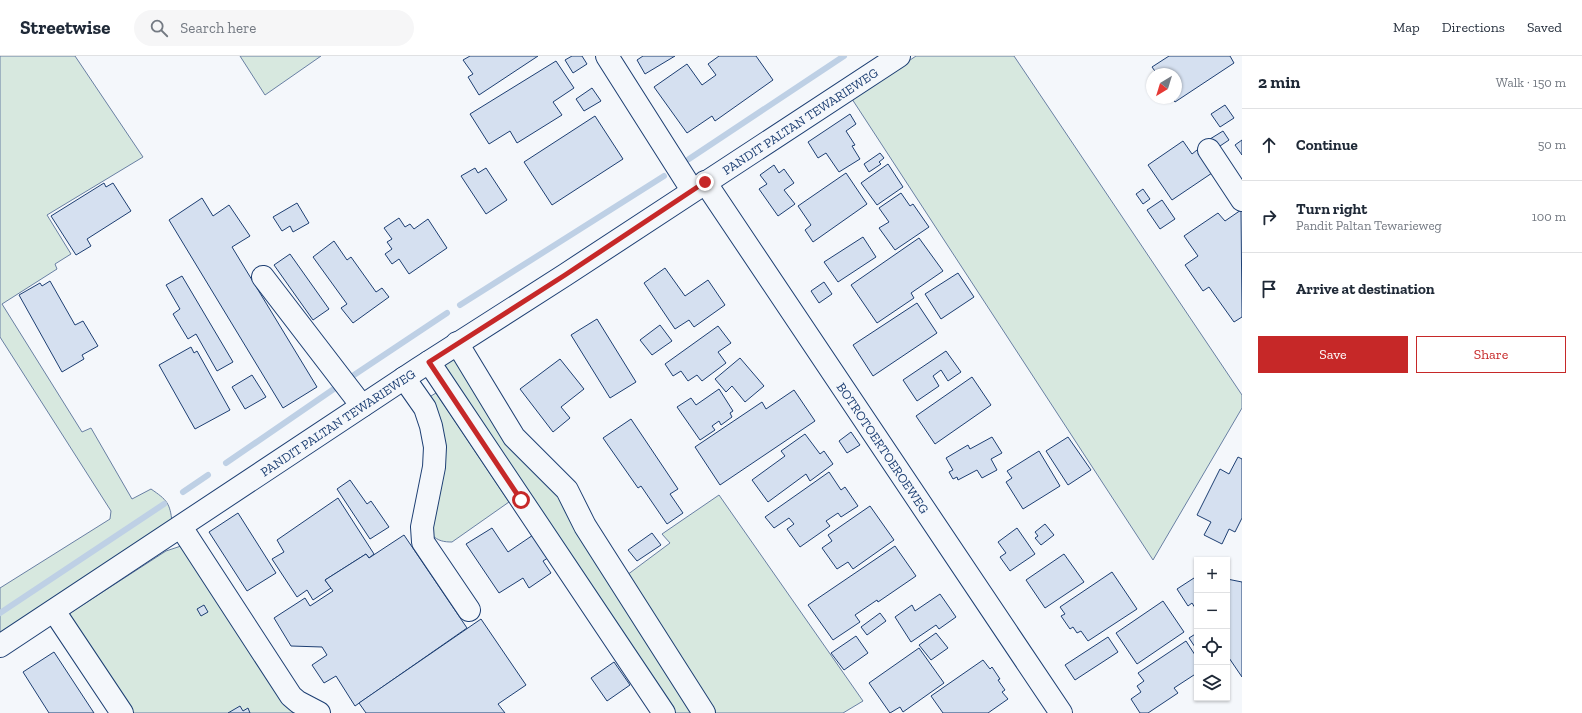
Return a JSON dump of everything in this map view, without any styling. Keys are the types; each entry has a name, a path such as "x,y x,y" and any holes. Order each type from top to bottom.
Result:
{"street":[{"name":"BOTROTOERTOEROEWEG","path":"607,56 1061,713"},
{"name":"PANDIT PALTAN TEWARIEWEG","path":"0,646 457,343 565,275 698,186 899,56"},
{"path":"1209,150 1242,200"},
{"path":"263,277 362,406"},
{"path":"457,343 514,437 567,490 586,526 704,713"},
{"path":"429,362 664,713"},
{"path":"404,378 425,408 431,426 435,447 434,467 422,527 423,542 469,610"},
{"path":"181,527 291,696 298,702 319,713"},
{"path":"54,611 122,713"}],"shaded area":[{"path":"0,56 75,56 143,157 47,215 71,254 55,264 57,269 2,304 82,432 91,428 132,499 151,489 167,502 172,522 0,637 0,588 110,519 111,511 0,337"},
{"path":"240,56 321,56 265,95"},
{"path":"916,56 1014,56 1242,395 1242,408 1153,560 852,99"},
{"path":"455,354 567,497 700,713 672,713 442,366"},
{"path":"436,393 509,502 452,542 441,541 432,535 426,399"},
{"path":"719,495 863,701 843,713 709,713 623,578 670,543 662,534"},
{"path":"181,546 188,550 293,713 127,713 67,615 166,551"}],"building":[{"path":"470,56 538,56 479,95 468,77 473,74 463,60"},
{"path":"572,56 582,56 587,64 573,73 565,60"},
{"path":"643,56 675,56 645,74 637,60"},
{"path":"719,56 756,56 773,80 715,121 712,116 687,133 654,87 687,64 702,85 716,75 708,64"},
{"path":"1169,56 1230,56 1234,63 1182,97 1182,68 1152,67"},
{"path":"556,61 574,88 553,102 562,115 517,143 510,131 489,144 470,114"},
{"path":"592,88 601,101 584,111 576,99"},
{"path":"1225,105 1234,118 1220,127 1211,114"},
{"path":"850,114 856,124 846,131 855,145 852,146 860,159 839,172 826,153 818,158 808,142"},
{"path":"595,116 623,159 552,205 524,162"},
{"path":"1223,131 1229,140 1217,148 1210,139"},
{"path":"1242,140 1242,155 1235,145"},
{"path":"1183,141 1192,154 1197,150 1212,173 1172,200 1148,165"},
{"path":"880,153 884,158 879,162 881,164 869,172 864,164"},
{"path":"888,164 903,187 877,205 861,183"},
{"path":"774,165 779,173 784,169 794,183 784,190 795,204 778,216 759,189 767,184 760,175"},
{"path":"475,168 478,173 486,168 507,200 486,214 461,176"},
{"path":"846,173 867,204 813,242 805,230 811,225 798,206"},
{"path":"104,183 106,187 113,183 131,211 87,239 91,246 76,255 51,216"},
{"path":"1143,189 1150,199 1143,204 1136,194"},
{"path":"901,193 910,206 913,204 929,227 895,250 879,228 889,222 879,208"},
{"path":"202,198 213,216 229,205 250,236 232,247 317,387 283,408 169,220"},
{"path":"1162,200 1175,219 1160,229 1147,210"},
{"path":"297,203 309,223 293,232 290,226 282,231 273,217"},
{"path":"1241,210 1242,317 1234,322 1209,287 1203,291 1185,265 1198,256 1184,236 1218,213 1225,221"},
{"path":"399,218 405,227 410,224 414,229 428,219 447,248 409,274 399,259 392,264 385,254 392,249 387,242 392,239 384,228"},
{"path":"863,237 876,257 838,282 824,262"},
{"path":"919,238 943,271 911,293 914,298 877,323 851,285"},
{"path":"334,241 347,260 351,257 376,292 382,288 389,297 353,323 341,308 347,304 313,257"},
{"path":"290,254 329,309 313,320 274,265"},
{"path":"665,268 685,296 708,280 725,305 694,327 689,320 675,329 644,283"},
{"path":"958,273 974,297 941,319 925,294"},
{"path":"182,276 233,362 217,371 196,334 188,339 173,314 180,309 166,285"},
{"path":"50,281 75,325 83,321 98,346 82,355 84,359 62,372 19,295 40,283 42,286"},
{"path":"824,282 832,294 819,303 811,291"},
{"path":"917,303 937,333 873,376 853,345"},
{"path":"597,319 636,382 610,398 571,335"},
{"path":"660,325 672,341 652,355 640,340"},
{"path":"718,326 731,343 718,352 726,363 702,381 697,375 688,381 681,371 673,376 665,364"},
{"path":"191,347 194,353 197,351 230,410 195,429 159,365"},
{"path":"946,351 961,372 948,381 941,370 933,376 939,386 917,401 903,380"},
{"path":"740,358 764,386 745,402 732,386 726,392 715,379"},
{"path":"560,359 584,389 561,407 570,418 553,432 520,389"},
{"path":"252,375 266,397 245,409 232,387"},
{"path":"972,377 991,405 935,444 916,416"},
{"path":"719,389 733,411 730,413 732,417 721,425 719,421 712,426 715,430 700,440 677,407 691,398 696,405"},
{"path":"794,390 815,421 720,485 695,447 762,402 766,409"},
{"path":"631,419 678,489 670,494 683,513 667,524 641,486 638,488 603,438"},
{"path":"851,432 860,445 847,453 839,441"},
{"path":"805,434 820,454 824,451 833,464 810,481 806,474 768,502 752,480 785,456 781,451"},
{"path":"992,437 1002,453 991,459 997,470 982,478 977,470 958,480 957,477 953,479 949,472 953,470 946,458 968,445 970,449"},
{"path":"1068,437 1091,470 1068,485 1046,451"},
{"path":"1039,451 1060,486 1023,509 1006,482 1012,478 1007,471"},
{"path":"1238,457 1242,459 1242,518 1235,532 1229,529 1222,544 1204,535 1211,522 1197,515 1220,469 1229,474"},
{"path":"829,472 841,490 845,487 858,506 841,517 838,513 826,521 830,526 800,547 787,529 794,524 789,518 774,528 765,517"},
{"path":"350,480 367,504 371,501 389,527 370,539 337,489"},
{"path":"338,498 374,554 369,558 366,554 325,580 331,588 313,600 307,590 297,597 272,559 284,552 277,540"},
{"path":"870,506 894,540 853,569 848,562 837,569 822,548 832,541 828,535"},
{"path":"238,513 276,573 247,591 209,532"},
{"path":"1045,524 1054,535 1041,545 1035,538 1038,536 1035,532"},
{"path":"492,528 508,552 536,533 551,556 543,561 551,573 529,588 523,578 499,593 466,544"},
{"path":"1017,528 1035,554 1010,571 1000,557 1006,553 998,542"},
{"path":"652,533 661,545 637,561 628,550"},
{"path":"404,535 467,628 355,706 336,676 324,683 312,665 327,655 322,647 291,646 274,618 305,598 310,606 333,591 325,580 366,554 369,558"},
{"path":"895,546 916,576 878,602 877,600 855,615 860,622 833,640 808,605"},
{"path":"1064,554 1084,582 1045,608 1026,580"},
{"path":"1112,572 1137,609 1088,641 1081,631 1077,633 1073,627 1070,629 1061,616 1065,614 1060,607"},
{"path":"1194,578 1194,606 1192,603 1188,606 1177,589"},
{"path":"1230,580 1242,582 1242,677 1230,659"},
{"path":"940,594 956,617 939,629 936,625 911,642 895,617 912,605 915,611"},
{"path":"1163,601 1184,632 1137,664 1116,633"},
{"path":"204,605 208,612 201,616 197,609"},
{"path":"880,613 886,621 867,635 861,627"},
{"path":"481,619 526,685 498,704 505,713 366,713 359,703"},
{"path":"936,633 948,648 931,660 919,645"},
{"path":"1194,635 1194,646 1189,638"},
{"path":"856,636 868,653 844,670 831,653"},
{"path":"1108,637 1118,652 1075,680 1065,665"},
{"path":"1186,641 1194,653 1194,675 1174,688 1178,693 1148,713 1140,713 1131,699 1141,692 1137,686 1144,681 1138,673"},
{"path":"919,648 944,683 903,712 900,707 890,713 869,683"},
{"path":"54,652 94,713 49,713 23,672"},
{"path":"983,660 990,669 992,667 1000,679 998,680 1005,690 1002,692 1008,699 988,713 943,713 931,696"},
{"path":"614,662 630,685 607,701 591,678"},
{"path":"240,706 243,711 248,708 250,713 228,713"}],"waterway":[{"path":"689,159 844,56"},
{"path":"460,305 664,176"},
{"path":"354,375 447,313"},
{"path":"226,463 341,384"},
{"path":"183,492 208,475"},
{"path":"0,613 164,504"}],"route":[{"path":"521,500 429,362 565,275 705,182"}]}
